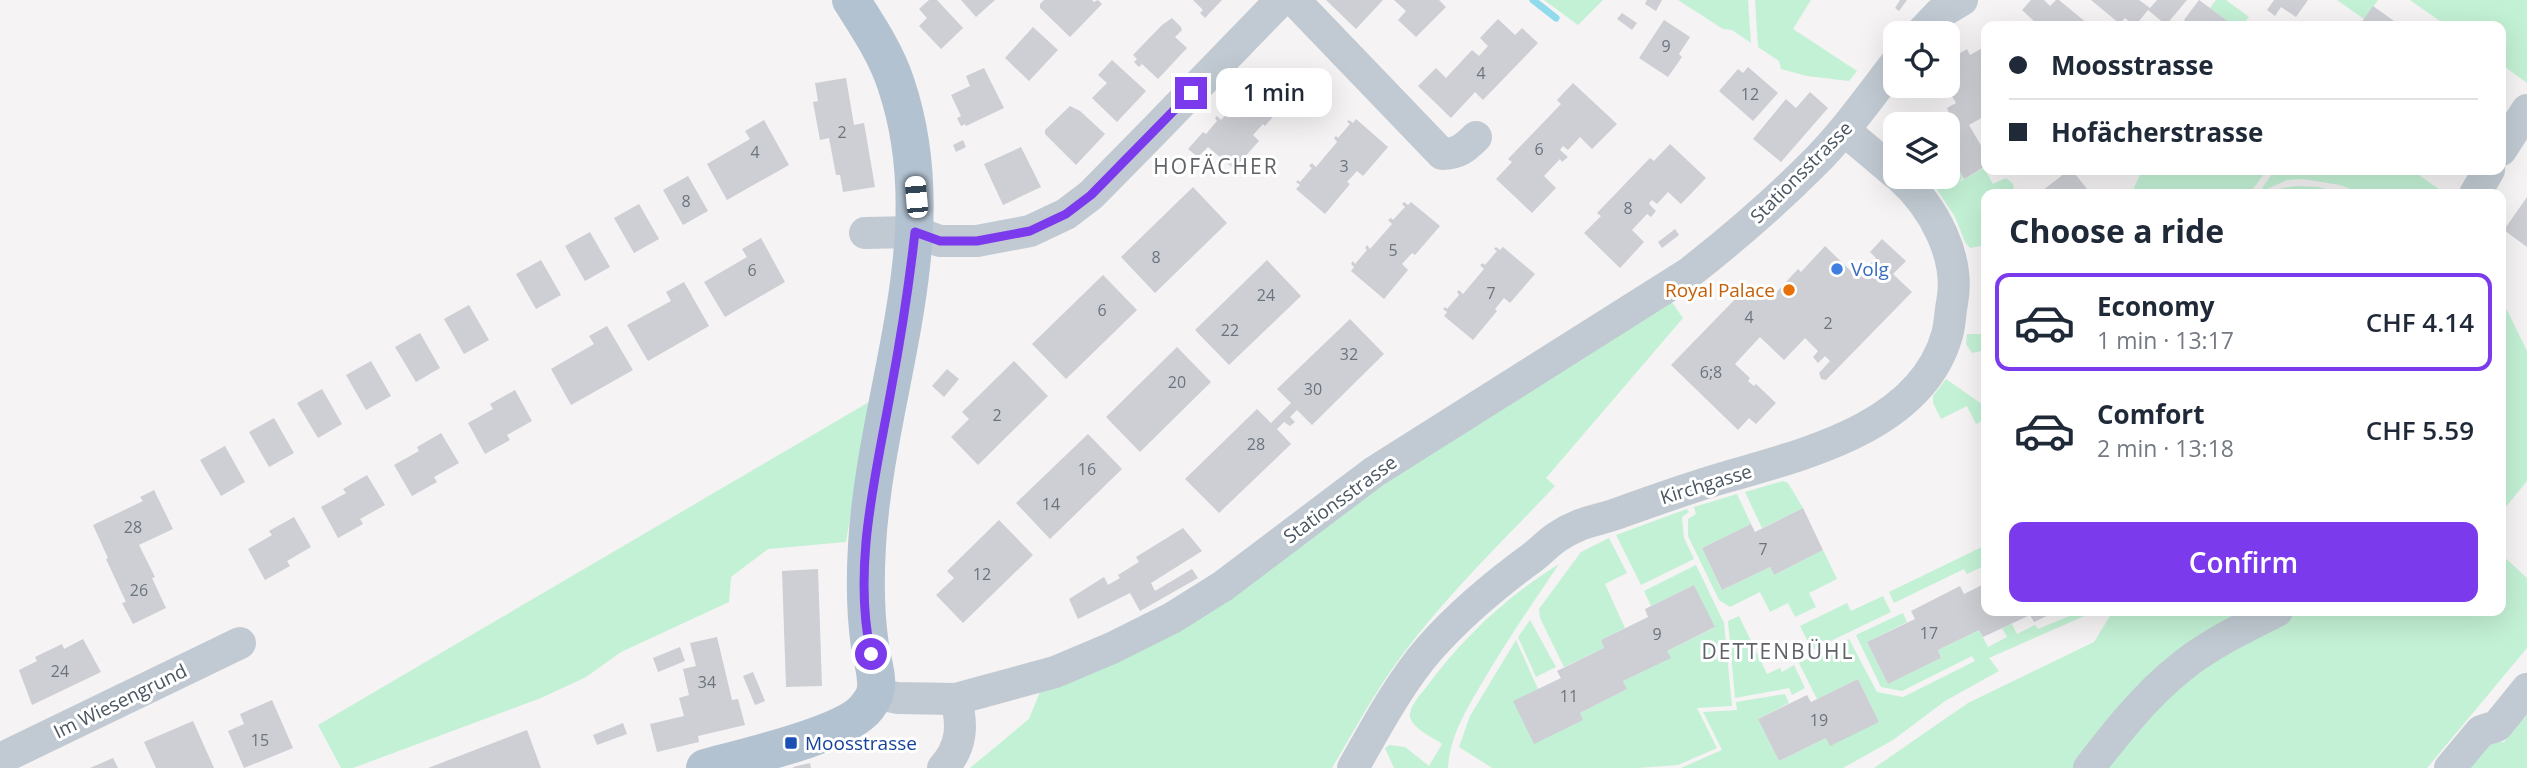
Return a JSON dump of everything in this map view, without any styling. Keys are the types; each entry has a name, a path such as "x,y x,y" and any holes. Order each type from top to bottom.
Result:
{"main road":[{"path":"705,768 842,726 867,708 875,692 865,591 871,500 906,312 916,197 913,152 896,82 880,47 851,0"}],"street":[{"path":"865,233 915,232 940,241 977,241 1030,231 1066,214 1091,195 1280,0"},
{"path":"1294,0 1442,154 1454,154 1466,148 1476,137"},
{"path":"1932,21 1940,13 1962,0"},
{"name":"Stationsstrasse","path":"875,692 897,698 956,699 1066,668 1172,618 1223,586 1374,472 1689,273 1734,237 1811,166 1844,130 1883,80"},
{"path":"2506,142 2527,110"},
{"path":"1844,130 1883,163"},
{"name":"Kirchgasse","path":"1353,768 1382,716 1429,649 1474,605 1556,538 1592,519 1612,515 1836,442 1864,428 1901,402 1917,386 1929,370 1947,335 1953,296 1948,251 1934,218 1912,189"},
{"path":"2088,768 2150,695 2179,669 2217,642 2267,616"},
{"name":"Im Wiesengrund","path":"0,759 240,643"},
{"path":"2450,768 2481,731 2497,726 2527,689"},
{"path":"943,768 953,757 960,739 961,718 956,699"}],"green space":[{"path":"1544,0 1603,0 1578,25"},
{"path":"1678,0 1748,0 1751,43 1732,30 1723,29"},
{"path":"1755,0 1811,0 1793,29 1857,71 1849,81 1807,76 1781,69 1779,61 1758,47"},
{"path":"2216,0 2226,0 2249,17 2245,21 2227,21 2210,8"},
{"path":"2337,0 2378,0 2364,19"},
{"path":"2410,0 2527,0 2527,83 2506,68 2506,21 2440,21"},
{"path":"1981,170 1981,175 1988,175 1993,184 2006,178 2013,184 2014,189 1981,189 1981,246 1970,248 1955,217 1937,189 1960,189 1960,181"},
{"path":"2140,175 2263,175 2253,189 2134,188"},
{"path":"2271,175 2419,175 2439,189 2351,189 2303,179 2287,180 2267,189 2262,188"},
{"path":"2297,186 2326,189 2280,189"},
{"path":"1671,301 1683,318 1546,478 1555,486 1474,570 1417,635 1364,712 1332,768 970,768 1029,719 1040,692 1356,500"},
{"path":"2506,308 2527,351 2527,481 2506,507"},
{"path":"1967,334 1981,334 1981,351 1972,353 1966,344"},
{"path":"1946,379 1981,404 1981,422 1976,424 1967,406 1941,419 1933,403 1933,396"},
{"path":"869,402 846,542 768,549 731,577 729,602 621,652 586,677 541,698 353,768 341,768 318,725"},
{"path":"1783,481 1788,483 1803,508 1762,528 1745,492"},
{"path":"1737,494 1751,524 1702,548 1722,590 1770,567 1774,575 1823,550 1837,579 1809,593 1816,607 1795,617 1788,603 1770,612 1760,592 1730,607 1719,600 1688,536 1688,519 1696,514 1694,507"},
{"path":"1687,509 1689,512 1682,517 1684,538 1694,559 1641,585 1616,535"},
{"path":"1609,538 1627,573 1605,584 1625,628 1601,640 1604,648 1564,667 1540,618 1539,609 1581,552"},
{"path":"1981,547 1981,567 1967,574 1964,569 1894,603 1889,592"},
{"path":"2506,559 2527,578 2527,648 2427,768 2097,768 2142,712 2279,616 2506,616"},
{"path":"1559,564 1470,703 1455,734 1448,768 1394,768 1385,748 1390,745 1405,747 1429,766 1442,744 1419,729 1410,717 1415,702 1439,671 1486,620 1521,590"},
{"path":"1696,565 1724,623 1732,706 1697,708 1717,748 1678,765 1637,768 1492,768 1459,747 1470,716 1516,640 1538,689 1583,720 1580,713 1627,689 1623,681 1670,658 1667,651 1714,628 1694,585 1651,606 1644,591"},
{"path":"1883,596 1891,612 1812,650 1800,626 1847,603 1851,611"},
{"path":"1903,613 1907,622 1867,642 1888,684 1941,658 1938,650 1979,630 1988,647 2007,637 2002,628 2012,624 2017,634 2035,625 2038,629 2069,616 2085,616 1989,658 1999,671 1945,701 1893,740 1843,768 1681,768 1722,750 1703,712 1737,710 1736,702 1785,694 1789,703 1758,719 1779,761 1826,738 1879,722 1858,679 1817,699 1799,663 1849,639 1877,692 1903,697 1975,661 1972,656 1902,691 1881,687 1856,635"},
{"path":"1739,616 1767,674 1780,668 1782,672 1794,665 1805,688 1792,695 1789,688 1735,698 1728,621"},
{"path":"2110,616 2258,616 2082,768 1874,768 1968,703 2094,642"},
{"path":"1530,620 1556,667 1536,677 1518,637"},
{"path":"2527,715 2527,768 2461,768 2484,742 2504,742"}],"building":[{"path":"929,0 937,0 963,28 941,49 919,26 927,18 919,9"},
{"path":"961,0 995,0 976,17"},
{"path":"1044,0 1098,0 1102,4 1070,37 1040,8"},
{"path":"1193,0 1222,0 1205,18 1200,13 1203,10"},
{"path":"1326,0 1383,0 1356,29"},
{"path":"1394,0 1439,0 1446,7 1416,37 1398,20 1406,11"},
{"path":"1647,0 1662,0 1656,11 1645,4"},
{"path":"1900,0 1907,0 1899,11 1895,8"},
{"path":"2031,0 2044,0 2050,6 2059,0 2084,21 2034,21 2022,10"},
{"path":"2091,0 2139,0 2150,8 2157,0 2187,0 2169,21 2161,21 2148,10 2139,21 2129,21 2125,18 2116,21"},
{"path":"2199,0 2227,21 2185,21"},
{"path":"2274,0 2308,0 2296,17 2281,7 2275,16 2267,10"},
{"path":"2373,6 2394,21 2362,21"},
{"path":"1622,13 1637,23 1632,30 1617,19"},
{"path":"1172,18 1182,30 1175,37 1187,48 1158,79 1142,64 1139,67 1134,62 1137,59 1133,55"},
{"path":"1498,19 1515,35 1522,28 1538,43 1483,100 1475,92 1451,118 1418,86 1436,68 1446,78 1472,50 1479,56 1488,46 1480,38"},
{"path":"1664,20 1690,37 1679,54 1682,57 1668,77 1639,58"},
{"path":"1033,27 1058,50 1029,81 1005,58"},
{"path":"1967,49 1970,55 1981,49 1981,118 1969,125 1981,145 1981,169 1964,179 1960,172 1960,112 1949,112 1947,108 1956,103 1953,98 1960,98 1960,53"},
{"path":"1112,60 1146,91 1117,122 1092,98 1107,83 1098,75"},
{"path":"1748,67 1778,93 1753,121 1719,91 1738,69 1743,73"},
{"path":"984,68 1004,108 961,126 957,118 961,116 951,95 970,86 966,76"},
{"path":"1262,72 1290,97 1265,126 1263,124 1253,135 1259,141 1234,169 1208,147 1198,157 1188,149 1203,132 1206,134 1217,121 1217,116 1221,120 1243,94 1239,91 1243,91 1255,77 1252,75 1254,73 1259,76"},
{"path":"846,78 854,125 864,123 875,187 843,192 840,175 836,175 829,138 820,140 813,102 818,101 815,83"},
{"path":"1573,83 1617,124 1592,149 1580,137 1568,150 1563,146 1560,150 1568,157 1562,162 1560,159 1544,176 1556,188 1532,213 1496,179 1512,162 1508,159 1561,104 1557,100"},
{"path":"1810,92 1828,108 1781,162 1753,139 1786,99 1796,108"},
{"path":"1070,106 1080,111 1105,134 1076,165 1045,134 1045,130"},
{"path":"1356,119 1388,147 1363,176 1357,171 1347,182 1350,184 1325,214 1296,189 1300,185 1296,182 1300,182 1312,168 1309,166 1312,163 1316,167 1337,142 1334,138 1338,138 1350,124 1347,122 1349,120 1353,123"},
{"path":"764,120 789,165 727,200 707,164 750,139 745,131"},
{"path":"963,140 966,147 956,152 953,145"},
{"path":"1670,144 1706,178 1681,204 1668,192 1657,204 1652,200 1650,202 1656,211 1651,217 1647,214 1632,230 1644,242 1620,268 1584,233 1601,216 1597,213 1650,158 1654,161"},
{"path":"1021,147 1041,187 1003,205 984,164"},
{"path":"2063,175 2076,175 2087,189 2044,189"},
{"path":"688,176 708,211 683,225 663,190"},
{"path":"1193,187 1227,223 1155,293 1121,257"},
{"path":"2527,197 2527,247 2506,231 2506,227"},
{"path":"1404,202 1408,205 1411,202 1440,226 1415,255 1412,253 1402,264 1408,270 1384,299 1351,271 1354,267 1351,264 1353,261 1355,264 1367,250 1367,245 1370,249 1392,224 1388,220 1393,220 1405,207 1402,204"},
{"path":"639,204 659,239 634,253 614,218"},
{"path":"1675,229 1679,235 1662,248 1658,242"},
{"path":"590,232 610,267 585,281 565,246"},
{"path":"761,238 785,282 725,317 704,282 747,257 742,249"},
{"path":"1882,239 1906,261 1893,274 1912,292 1826,380 1821,379 1819,373 1830,361 1825,356 1818,363 1813,357 1818,351 1805,338 1784,360 1760,337 1735,364 1750,378 1748,381 1754,386 1756,384 1776,403 1756,424 1749,418 1738,430 1671,365 1744,290 1756,301 1768,289 1774,295 1798,269 1801,272 1825,246 1857,277 1876,258 1870,252"},
{"path":"1496,247 1500,250 1503,247 1535,274 1510,303 1504,298 1473,340 1444,316 1447,312 1443,309 1447,309 1459,295 1459,290 1463,294 1484,269 1480,265 1485,265 1497,251 1494,249"},
{"path":"541,260 561,295 536,309 516,274"},
{"path":"1267,260 1301,296 1229,365 1195,330"},
{"path":"1103,275 1137,310 1066,379 1032,344"},
{"path":"684,282 709,326 648,361 627,325 671,301 666,292"},
{"path":"469,305 489,340 464,354 444,319"},
{"path":"1350,319 1384,354 1312,425 1297,410 1290,417 1295,422 1290,426 1284,422 1277,429 1291,444 1219,513 1185,479 1257,409 1271,423 1291,403 1277,389"},
{"path":"607,326 633,370 571,405 551,369 594,344 589,336"},
{"path":"420,333 440,368 416,382 395,347"},
{"path":"1177,347 1211,382 1140,452 1106,417"},
{"path":"371,361 391,396 366,410 346,375"},
{"path":"1014,361 1048,396 978,465 951,437 969,419 962,412"},
{"path":"947,369 959,379 944,397 932,386"},
{"path":"322,389 342,424 318,438 297,403"},
{"path":"515,390 532,421 507,435 510,440 485,454 468,423 493,409 490,404"},
{"path":"274,418 294,453 269,467 249,432"},
{"path":"441,433 459,463 434,477 437,482 412,496 394,465 419,451 417,447"},
{"path":"1088,434 1122,469 1050,539 1016,503"},
{"path":"225,446 245,482 221,496 200,460"},
{"path":"367,475 385,505 360,519 363,524 338,538 321,507 346,493 343,489"},
{"path":"154,490 173,529 139,545 155,577 152,578 166,608 133,624 122,603 126,602 93,525 143,501 140,497"},
{"path":"1803,508 1823,550 1774,575 1770,567 1722,590 1702,548 1751,524 1755,532"},
{"path":"294,517 311,547 287,561 290,566 265,580 248,549 272,535 269,531"},
{"path":"999,520 1033,555 963,623 936,595 954,578 947,571"},
{"path":"1183,528 1202,551 1151,583 1155,591 1192,569 1198,578 1140,611 1130,593 1078,619 1069,599 1104,577 1108,585 1120,578 1118,575 1139,562 1136,557"},
{"path":"818,569 822,686 786,687 782,571"},
{"path":"1694,585 1715,627 1667,651 1671,658 1623,681 1627,689 1580,713 1583,720 1534,744 1513,701 1561,678 1557,671 1604,648 1601,640 1648,617 1645,609"},
{"path":"1960,586 1964,594 1981,586 1981,616 2028,616 1983,637 1979,630 1938,650 1941,658 1888,684 1867,642 1915,619 1911,611"},
{"path":"2031,616 2047,616 2034,622"},
{"path":"717,637 732,700 738,699 745,725 698,736 699,742 657,752 650,724 684,716 679,698 689,695 683,669 696,666 690,643"},
{"path":"83,639 101,672 32,705 19,670 37,661 35,657 62,644 64,649"},
{"path":"680,647 685,661 658,672 653,658"},
{"path":"753,672 765,701 755,705 743,676"},
{"path":"1858,679 1879,722 1830,746 1826,738 1779,761 1758,719 1807,695 1811,702"},
{"path":"272,700 293,748 244,768 228,731 244,724 240,714"},
{"path":"193,721 214,768 156,768 144,742"},
{"path":"623,723 627,734 597,745 593,735"},
{"path":"527,730 541,768 428,768"},
{"path":"113,758 118,768 90,768"},
{"path":"810,763 811,768 793,768 793,767"}],"waterway":[{"path":"1533,0 1556,18"}],"place":[{"name":"Volg","path":"1837,269"},
{"name":"Royal Palace","path":"1789,290"},
{"name":"Moosstrasse","path":"791,743"}],"district":[{"name":"HOFÄCHER","path":"1216,167"},
{"name":"DETTENBÜHL","path":"1778,652"}],"route":[{"path":"871,654 865,591 871,500 906,312 915,232 940,241 977,241 1030,231 1066,214 1091,195 1191,93"}]}
